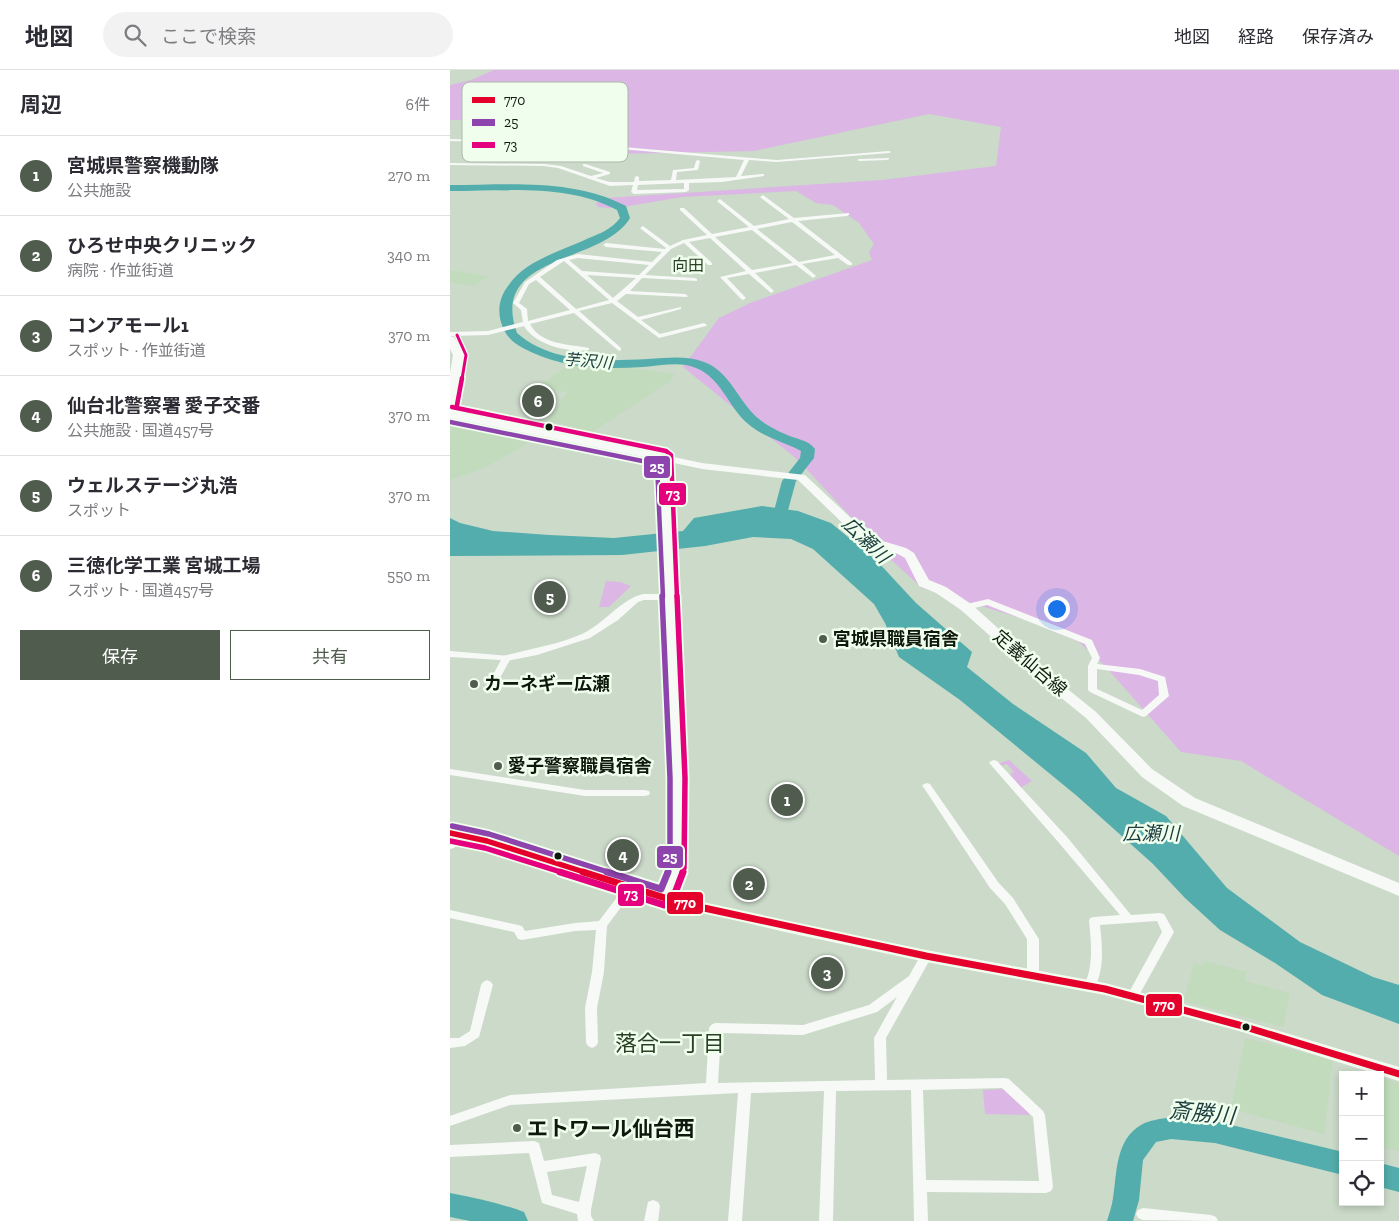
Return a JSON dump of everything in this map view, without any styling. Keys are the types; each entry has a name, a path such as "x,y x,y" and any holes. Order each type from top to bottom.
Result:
{"highway":[{"path":"450,339 454,357 450,404"},
{"path":"450,414 664,458 669,597 676,711 678,778 677,867 665,898 487,841 453,837"}],"main road":[{"name":"定義仙台線","path":"664,458 702,466 801,477 864,537 872,542 902,551 910,556 924,583 941,590 966,607 1049,682 1091,715 1147,773 1182,798 1399,890"}],"street":[{"path":"628,150 760,165"},
{"path":"745,162 788,161 889,152"},
{"path":"858,155 859,161 887,159"},
{"path":"673,181 675,171 696,169 698,161"},
{"path":"738,178 745,162"},
{"path":"450,164 544,165 592,177 610,184 637,180 687,181 762,175"},
{"path":"585,164 608,173 592,177"},
{"path":"742,171 751,171"},
{"path":"637,180 634,192 686,190 687,181"},
{"path":"763,197 850,264"},
{"path":"720,201 813,276"},
{"path":"682,209 771,291"},
{"path":"450,334 488,333 613,301 625,292 667,249 685,241 793,220 847,214"},
{"path":"643,228 667,249"},
{"path":"685,241 710,264"},
{"path":"606,245 667,249"},
{"path":"587,349 552,345 523,324 524,309 516,303 527,283 559,261 578,256 654,264"},
{"path":"743,298 723,277 839,256"},
{"path":"566,260 613,301 659,336 704,325"},
{"path":"581,273 695,280"},
{"path":"536,277 619,350"},
{"path":"625,292 685,296"},
{"path":"636,319 679,308"},
{"path":"450,654 506,658 533,653 566,644 586,636 614,618 634,600 653,595 669,597"},
{"path":"966,607 988,602 1090,642 1096,658 1092,666 1093,690 1143,714 1164,696 1162,679 1140,672 1092,666"},
{"path":"495,691 499,683 494,682 506,658"},
{"path":"994,763 1063,840 1128,918"},
{"path":"450,772 585,793 645,793"},
{"path":"928,786 994,885 1008,901 1034,939 1033,974"},
{"path":"592,1043 591,1008 598,972 602,925 631,887"},
{"path":"665,898 785,927 926,956 1090,985 1239,1025 1399,1074"},
{"path":"450,914 518,929 522,936 575,926 602,925"},
{"path":"1090,985 1098,946 1094,921 1160,917 1168,932 1133,996"},
{"path":"881,1084 880,1038 926,956"},
{"path":"712,1088 715,1028 803,1030 873,1009 913,979"},
{"path":"450,1044 461,1042 475,1034 487,985"},
{"path":"450,1120 510,1100 712,1088 881,1084 1005,1083 1039,1115 1046,1187 921,1186"},
{"path":"917,1085 921,1220"},
{"path":"826,1221 830,1086"},
{"path":"735,1221 745,1087"},
{"path":"450,1151 534,1147 539,1167 547,1199 586,1216 595,1159 539,1167"},
{"path":"651,1221 653,1206"},
{"path":"1143,1214 1211,1221"}],"shaded area":[{"path":"494,70 1399,70 1399,856 1241,761 1181,752 1105,666 1079,642 1024,619 922,588 885,554 798,460 683,367 719,318 750,303 872,260 869,252 874,244 859,223 833,205 816,203 796,191 682,197 610,208 598,207 596,203 607,198 882,180 996,166 1001,127 929,114 754,151 628,154 628,82 463,82"},
{"path":"462,82 462,120 450,120 450,85"},
{"path":"450,270 488,276 474,286 450,282"},
{"path":"571,364 606,369 615,366 675,374 669,382 592,432 547,420 568,392 533,389"},
{"path":"450,422 538,437 486,467 450,480"},
{"path":"606,581 620,582 631,586 609,607 599,607"},
{"path":"1009,760 1032,781 1020,788 1010,774 1014,772 1007,764 1000,766 998,764"},
{"path":"1204,961 1247,972 1245,981 1290,993 1283,1027 1184,1001 1194,964 1203,966"},
{"path":"1245,1038 1333,1060 1324,1134 1231,1109"},
{"path":"1384,1078 1399,1083 1399,1151 1384,1148"},
{"path":"1007,1089 1028,1111 1029,1115 985,1114 983,1090"}],"water":[{"name":"広瀬川","path":"762,506 798,511 831,523 877,561 916,603 972,652 967,667 1013,704 1086,753 1116,788 1166,816 1227,888 1300,942 1373,977 1399,985 1399,1024 1322,995 1275,963 1220,930 1185,898 1153,864 1077,796 960,700 899,657 885,623 874,604 813,549 791,539 753,537 705,546 622,555 450,556 450,518 460,523 493,531 614,538 683,531 694,518"}],"waterway":[{"name":"芋沢川","path":"450,188 514,188 564,191 587,194 607,200 622,208 625,218 614,231 537,266 519,280 508,294 506,303 505,312 511,334 517,340 530,347 567,361 606,364 686,361 711,371 726,385 737,403 753,421 780,437 808,449 807,458 789,481 779,522"},
{"name":"斎勝川","path":"1120,1221 1126,1200 1130,1158 1140,1142 1149,1133 1171,1128 1215,1132 1339,1163"},
{"name":"斎勝川","path":"1384,1176 1399,1180"},
{"name":"斎勝川","path":"450,1205 481,1211 515,1221"}],"transit line":[{"name":"73","path":"457,335 466,355 457,405"},
{"name":"73","path":"450,841 485,848 664,905 672,901 684,868 685,778 671,455 666,451 452,407"},
{"name":"25","path":"450,422 657,464 670,778 670,866 661,889 489,834 452,826"},
{"name":"770","path":"450,833 487,841 665,898 704,908 926,956 1105,989 1239,1025 1399,1074"}],"place":[{"name":"三徳化学工業 宮城工場","path":"538,401"},
{"name":"ウェルステージ丸浩","path":"550,597"},
{"name":"宮城県職員宿舎","path":"823,639"},
{"name":"カーネギー広瀬","path":"474,684"},
{"name":"愛子警察職員宿舎","path":"498,766"},
{"name":"宮城県警察機動隊","path":"787,800"},
{"name":"仙台北警察署 愛子交番","path":"623,855"},
{"name":"ひろせ中央クリニック","path":"749,884"},
{"name":"コンアモール1","path":"827,973"},
{"name":"エトワール仙台西","path":"517,1128"}],"district":[{"name":"向田","path":"688,265"},
{"name":"落合一丁目","path":"670,1043"}]}
